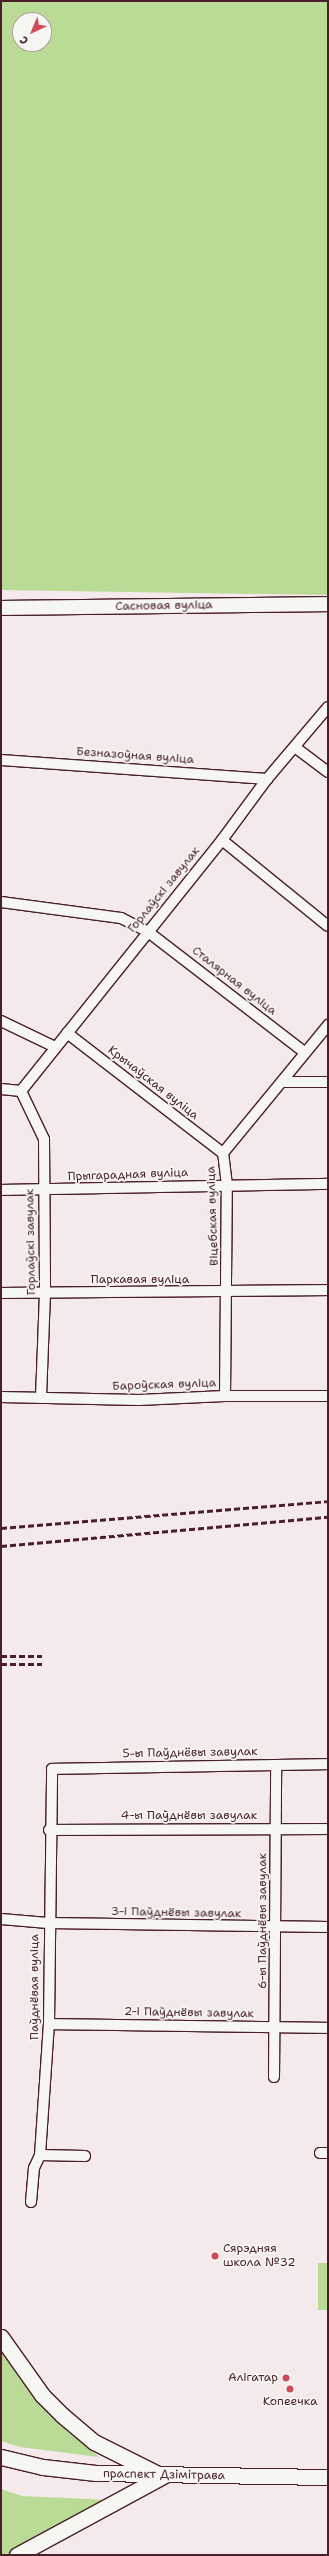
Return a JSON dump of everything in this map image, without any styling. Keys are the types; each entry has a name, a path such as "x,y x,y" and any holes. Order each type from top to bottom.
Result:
{"main road":[{"name":"Сасновая вуліца","path":"1,608 328,604"},
{"path":"1,2337 42,2394 83,2433 94,2442 162,2476"},
{"name":"праспект Дзімітрава","path":"1,2457 43,2467 162,2476 328,2477"},
{"path":"18,2555 162,2476"}],"street":[{"name":"Горлаўскі завулак","path":"41,1398 45,1293 43,1191 44,1139 20,1090 222,840 267,778 296,748 328,707"},
{"path":"296,748 328,772"},
{"name":"Безназоўная вуліца","path":"1,760 267,778"},
{"path":"222,840 328,926"},
{"name":"Сталярная вуліца","path":"1,902 121,918 147,931 304,1052"},
{"path":"1,1021 55,1047"},
{"name":"Віцебская вуліца","path":"225,1396 227,1185 223,1153 284,1082 304,1052 328,1025"},
{"name":"Крычаўская вуліца","path":"67,1033 223,1153"},
{"path":"284,1082 328,1082"},
{"path":"1,1089 20,1090"},
{"name":"Прыгарадная вуліца","path":"1,1190 43,1191 227,1185 328,1184"},
{"name":"Паркавая вуліца","path":"1,1293 328,1290"},
{"name":"Бароўская вуліца","path":"1,1397 139,1400 225,1396 328,1396"},
{"name":"5-ы Паўднёвы завулак","path":"52,1769 328,1764"},
{"name":"6-ы Паўднёвы завулак","path":"274,2077 276,2028 276,1765"},
{"name":"Паўднёвая вуліца","path":"31,2202 34,2168 40,2155 49,2024 49,1830 52,1769"},
{"name":"4-ы Паўднёвы завулак","path":"49,1830 328,1829"},
{"name":"3-і Паўднёвы завулак","path":"1,1920 48,1923 276,1928 328,1927"},
{"name":"2-і Паўднёвы завулак","path":"49,2024 328,2028"},
{"path":"40,2155 85,2156"}],"green space":[{"path":"1,1 328,1 328,595 1,590"},
{"path":"318,2263 328,2263 328,2310 318,2310"},
{"path":"1,2348 36,2398 68,2432 99,2457 20,2447 1,2441"},
{"path":"1,2489 22,2496 108,2500 13,2552 1,2555"}],"railway":[{"path":"1,1528 328,1501"},
{"path":"1,1546 328,1517"},
{"path":"1,1656 42,1656"},
{"path":"1,1664 42,1664"}],"place":[{"name":"Сярэдняя школа №32","path":"215,2256"},
{"name":"Алігатар","path":"286,2378"},
{"name":"Копеечка","path":"290,2389"}]}
